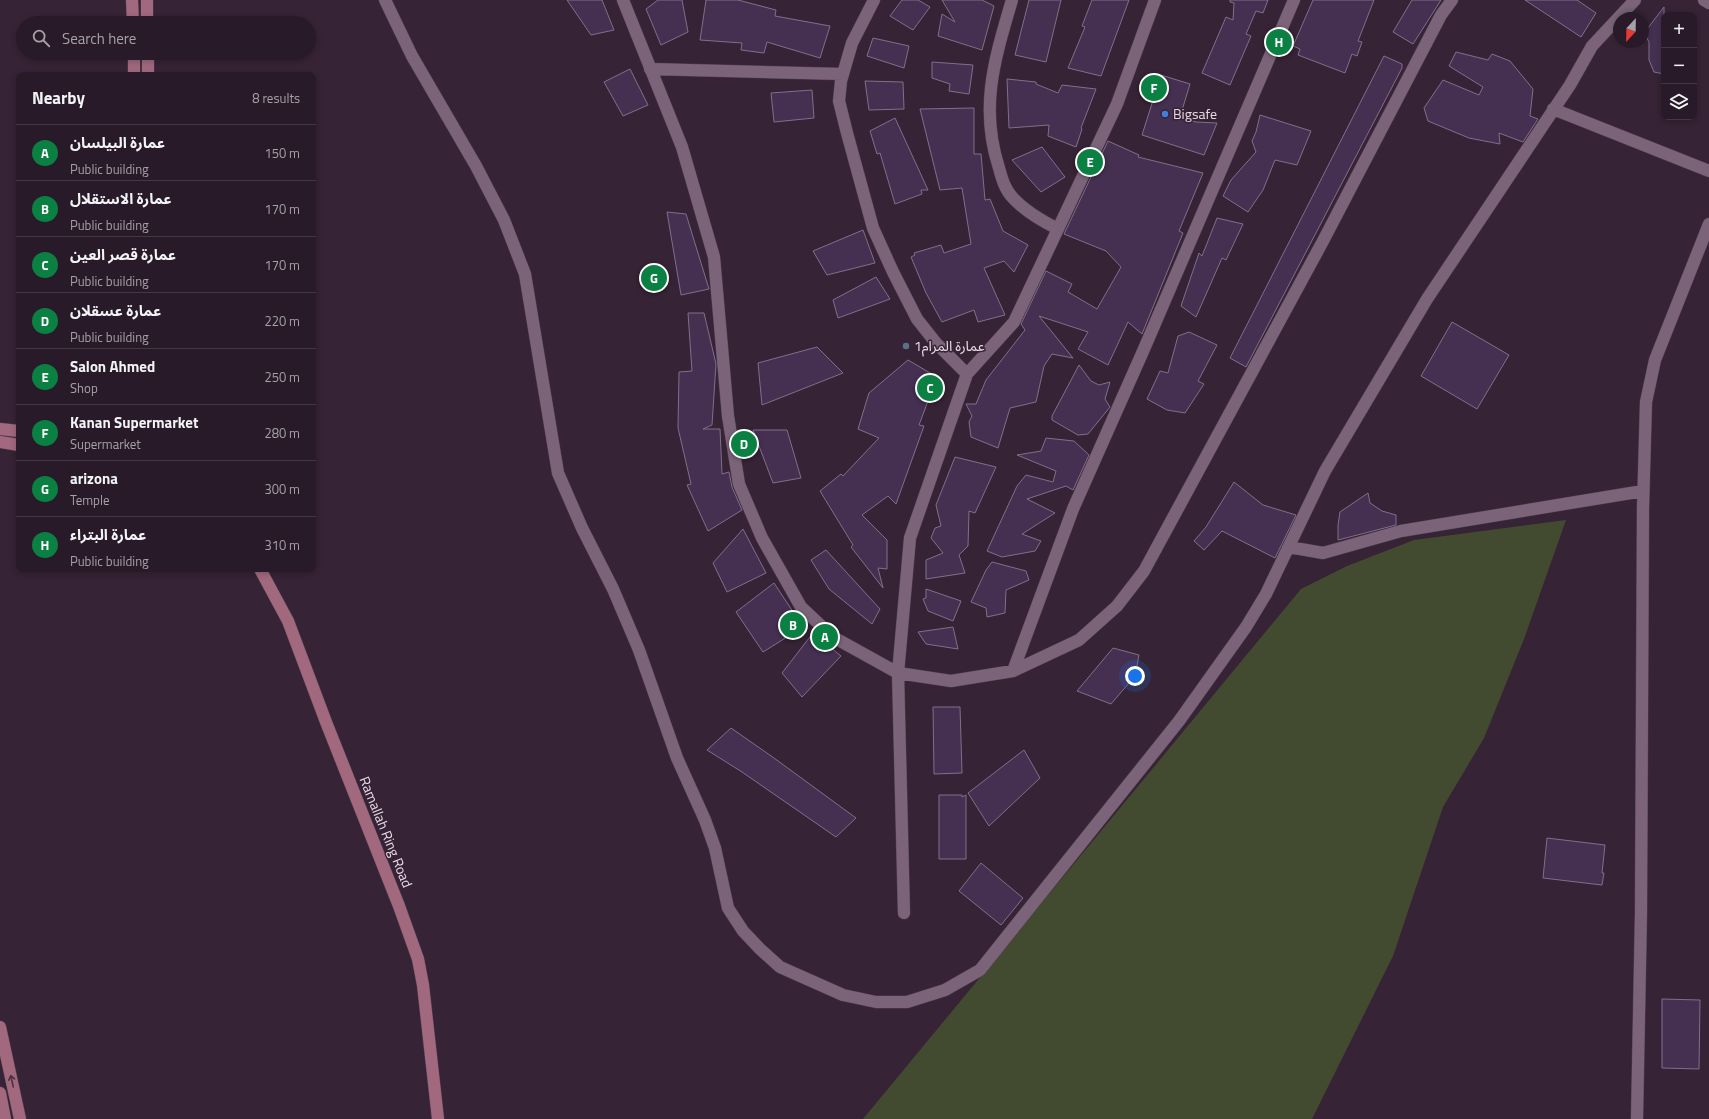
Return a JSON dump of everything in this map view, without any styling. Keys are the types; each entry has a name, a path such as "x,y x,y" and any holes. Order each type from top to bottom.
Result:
{"street":[{"path":"132,0 133,16"},
{"path":"147,0 147,16"},
{"path":"385,0 412,56 476,166 504,220 524,274 558,473 582,528 613,589 639,650 677,758 716,848 728,908 743,931 780,967 843,995 876,1002 907,1002 945,990 980,970 1179,721 1246,627 1266,594 1325,471 1427,299 1570,85 1592,46 1635,0"},
{"path":"623,0 682,147 714,257 728,416 739,484 762,538 801,607 832,638 898,673 950,681 1014,671 1079,640 1117,606 1144,571 1323,241 1440,15 1452,0"},
{"path":"874,0 852,43 843,74 839,101 873,228 917,319 936,343 967,374"},
{"path":"1012,0 996,57 989,96 990,129 996,160 1004,185 1012,198 1041,220 1058,230"},
{"path":"904,913 898,673 910,538 967,374 1014,322 1117,104 1155,0"},
{"path":"1014,671 1073,509 1144,350 1294,0"},
{"path":"1704,0 1709,3"},
{"path":"134,60 134,72"},
{"path":"148,60 148,72"},
{"path":"650,69 843,74"},
{"path":"1553,109 1709,172"},
{"path":"1637,1119 1643,491 1646,402 1655,360 1709,224"},
{"path":"0,429 16,432"},
{"path":"0,442 16,445"},
{"path":"1289,547 1323,553 1400,531 1643,491"},
{"name":"Ramallah Ring Road","path":"262,572 288,621 326,722 399,906 418,959 423,985 438,1119"},
{"path":"0,1027 20,1119"},
{"path":"0,1093 5,1119"}],"green space":[{"path":"1566,520 1524,639 1484,738 1443,807 1393,956 1312,1119 863,1119 1301,589 1347,566 1414,540"}],"building":[{"path":"567,0 602,0 614,30 591,35"},
{"path":"658,0 682,0 688,32 661,45 646,9"},
{"path":"706,0 738,0 776,10 775,16 830,26 820,58 767,42 764,53 741,50 742,43 700,40"},
{"path":"902,0 918,0 930,7 913,30 890,16"},
{"path":"942,0 982,0 994,6 982,50 938,36 942,14 955,22"},
{"path":"1029,0 1061,0 1046,62 1015,55"},
{"path":"1092,0 1129,0 1101,76 1068,68 1085,27 1082,26"},
{"path":"1230,0 1268,0 1263,13 1256,11 1246,34 1251,36 1230,85 1202,73 1226,17 1233,20 1234,3 1230,2"},
{"path":"1313,0 1374,0 1358,41 1362,42 1357,56 1352,54 1345,73 1298,55 1300,49 1293,46"},
{"path":"1412,0 1441,0 1413,44 1393,32"},
{"path":"1525,0 1577,0 1596,13 1581,37"},
{"path":"1664,7 1664,12 1661,12 1661,73 1654,72 1649,60 1649,26"},
{"path":"873,38 909,46 904,68 867,56"},
{"path":"1456,52 1488,60 1492,54 1510,61 1533,89 1530,116 1538,119 1523,142 1499,133 1500,144 1469,138 1428,121 1424,108 1443,80 1479,95 1483,87 1449,66"},
{"path":"1384,56 1402,64 1402,68 1246,367 1230,358"},
{"path":"932,62 973,65 969,94 949,91 950,84 932,78"},
{"path":"630,69 648,105 623,116 604,82"},
{"path":"1161,75 1190,84 1180,117 1196,122 1217,123 1204,155 1142,135"},
{"path":"1007,79 1036,82 1036,84 1058,93 1062,85 1096,89 1081,128 1082,129 1076,147 1048,136 1049,125 1009,128"},
{"path":"865,81 903,82 904,109 869,110"},
{"path":"812,90 814,118 774,122 771,93"},
{"path":"974,108 974,154 981,154 985,200 990,199 1003,231 1028,245 1014,272 1004,261 984,268 1005,315 978,322 974,310 942,322 926,293 911,257 915,255 914,253 941,245 944,253 971,244 962,188 940,190 920,109"},
{"path":"1260,115 1311,131 1297,165 1275,160 1263,190 1248,212 1223,196 1231,180 1256,152 1252,141"},
{"path":"895,118 928,190 921,190 922,194 895,204 880,153 877,154 870,131"},
{"path":"1108,141 1139,155 1138,157 1203,173 1179,231 1183,233 1142,334 1128,322 1108,365 1078,349 1088,332 1039,316 1073,358 1052,354 1044,366 1036,402 1010,408 998,448 971,437 969,422 972,416 966,404 976,404 986,380 1025,330 1021,324 1046,271 1072,284 1068,292 1097,309 1121,267 1106,251 1064,234"},
{"path":"1042,147 1065,177 1041,192 1012,160"},
{"path":"667,212 686,214 709,289 681,295"},
{"path":"1217,218 1243,224 1226,260 1222,258 1196,317 1181,306 1199,253 1202,256"},
{"path":"863,230 875,263 827,275 813,251"},
{"path":"876,277 890,299 838,318 833,300"},
{"path":"688,313 704,313 716,364 712,425 703,429 720,429 722,474 729,472 732,487 742,510 708,531 687,485 691,484 678,428 679,372 692,371"},
{"path":"1452,322 1509,355 1477,409 1421,376"},
{"path":"1189,332 1217,345 1198,381 1204,384 1185,413 1167,410 1147,399 1160,371 1168,373 1178,336"},
{"path":"817,347 843,373 762,405 758,363"},
{"path":"908,360 937,377 919,425 924,426 896,504 888,496 862,515 887,540 887,569 878,568 883,588 851,547 853,545 820,491 841,474 843,476 879,438 858,429 869,393"},
{"path":"1079,365 1091,381 1099,385 1110,382 1105,399 1110,407 1088,434 1078,435 1052,420 1052,416"},
{"path":"753,430 787,430 801,478 773,483"},
{"path":"1046,438 1074,441 1089,455 1073,490 1066,486 1027,499 1055,513 1022,534 1041,541 1035,551 1002,557 987,551 1017,486 1026,475 1053,482 1056,471 1017,455 1041,451"},
{"path":"955,457 996,467 975,513 969,511 968,546 959,555 965,573 926,579 926,560 943,553 931,538 935,528 941,526 936,505"},
{"path":"1234,482 1263,505 1296,515 1275,558 1222,531 1204,550 1194,541 1206,527"},
{"path":"1368,493 1370,503 1382,511 1396,515 1396,525 1338,540 1340,512"},
{"path":"743,529 766,573 727,592 713,563"},
{"path":"826,550 880,609 872,624 829,589 811,560"},
{"path":"992,562 1026,571 1029,580 1006,590 1005,613 987,617 986,608 971,602 986,570"},
{"path":"774,583 803,627 763,652 736,612"},
{"path":"926,589 961,601 953,621 928,611 923,599 926,598"},
{"path":"953,627 958,649 926,644 918,632"},
{"path":"813,633 841,656 802,697 782,673"},
{"path":"1113,648 1139,655 1135,676 1111,704 1077,691"},
{"path":"933,707 960,707 962,773 934,774"},
{"path":"731,728 856,818 836,837 742,772 707,750"},
{"path":"1024,750 1040,778 989,826 968,793"},
{"path":"939,795 962,795 962,797 966,795 966,859 939,859"},
{"path":"1547,838 1605,845 1602,885 1543,878"},
{"path":"981,863 1023,898 1001,925 959,891"},
{"path":"1662,999 1700,1000 1699,1069 1662,1068"}],"place":[{"name":"عمارة البتراء","path":"1279,42"},
{"name":"Kanan Supermarket","path":"1154,88"},
{"name":"Bigsafe","path":"1165,114"},
{"name":"Salon Ahmed","path":"1090,162"},
{"name":"arizona","path":"654,278"},
{"name":"عمارة المرام1","path":"906,346"},
{"name":"عمارة قصر العين","path":"930,388"},
{"name":"عمارة عسقلان","path":"744,444"},
{"name":"عمارة الاستقلال","path":"793,625"},
{"name":"عمارة البيلسان","path":"825,637"}]}
